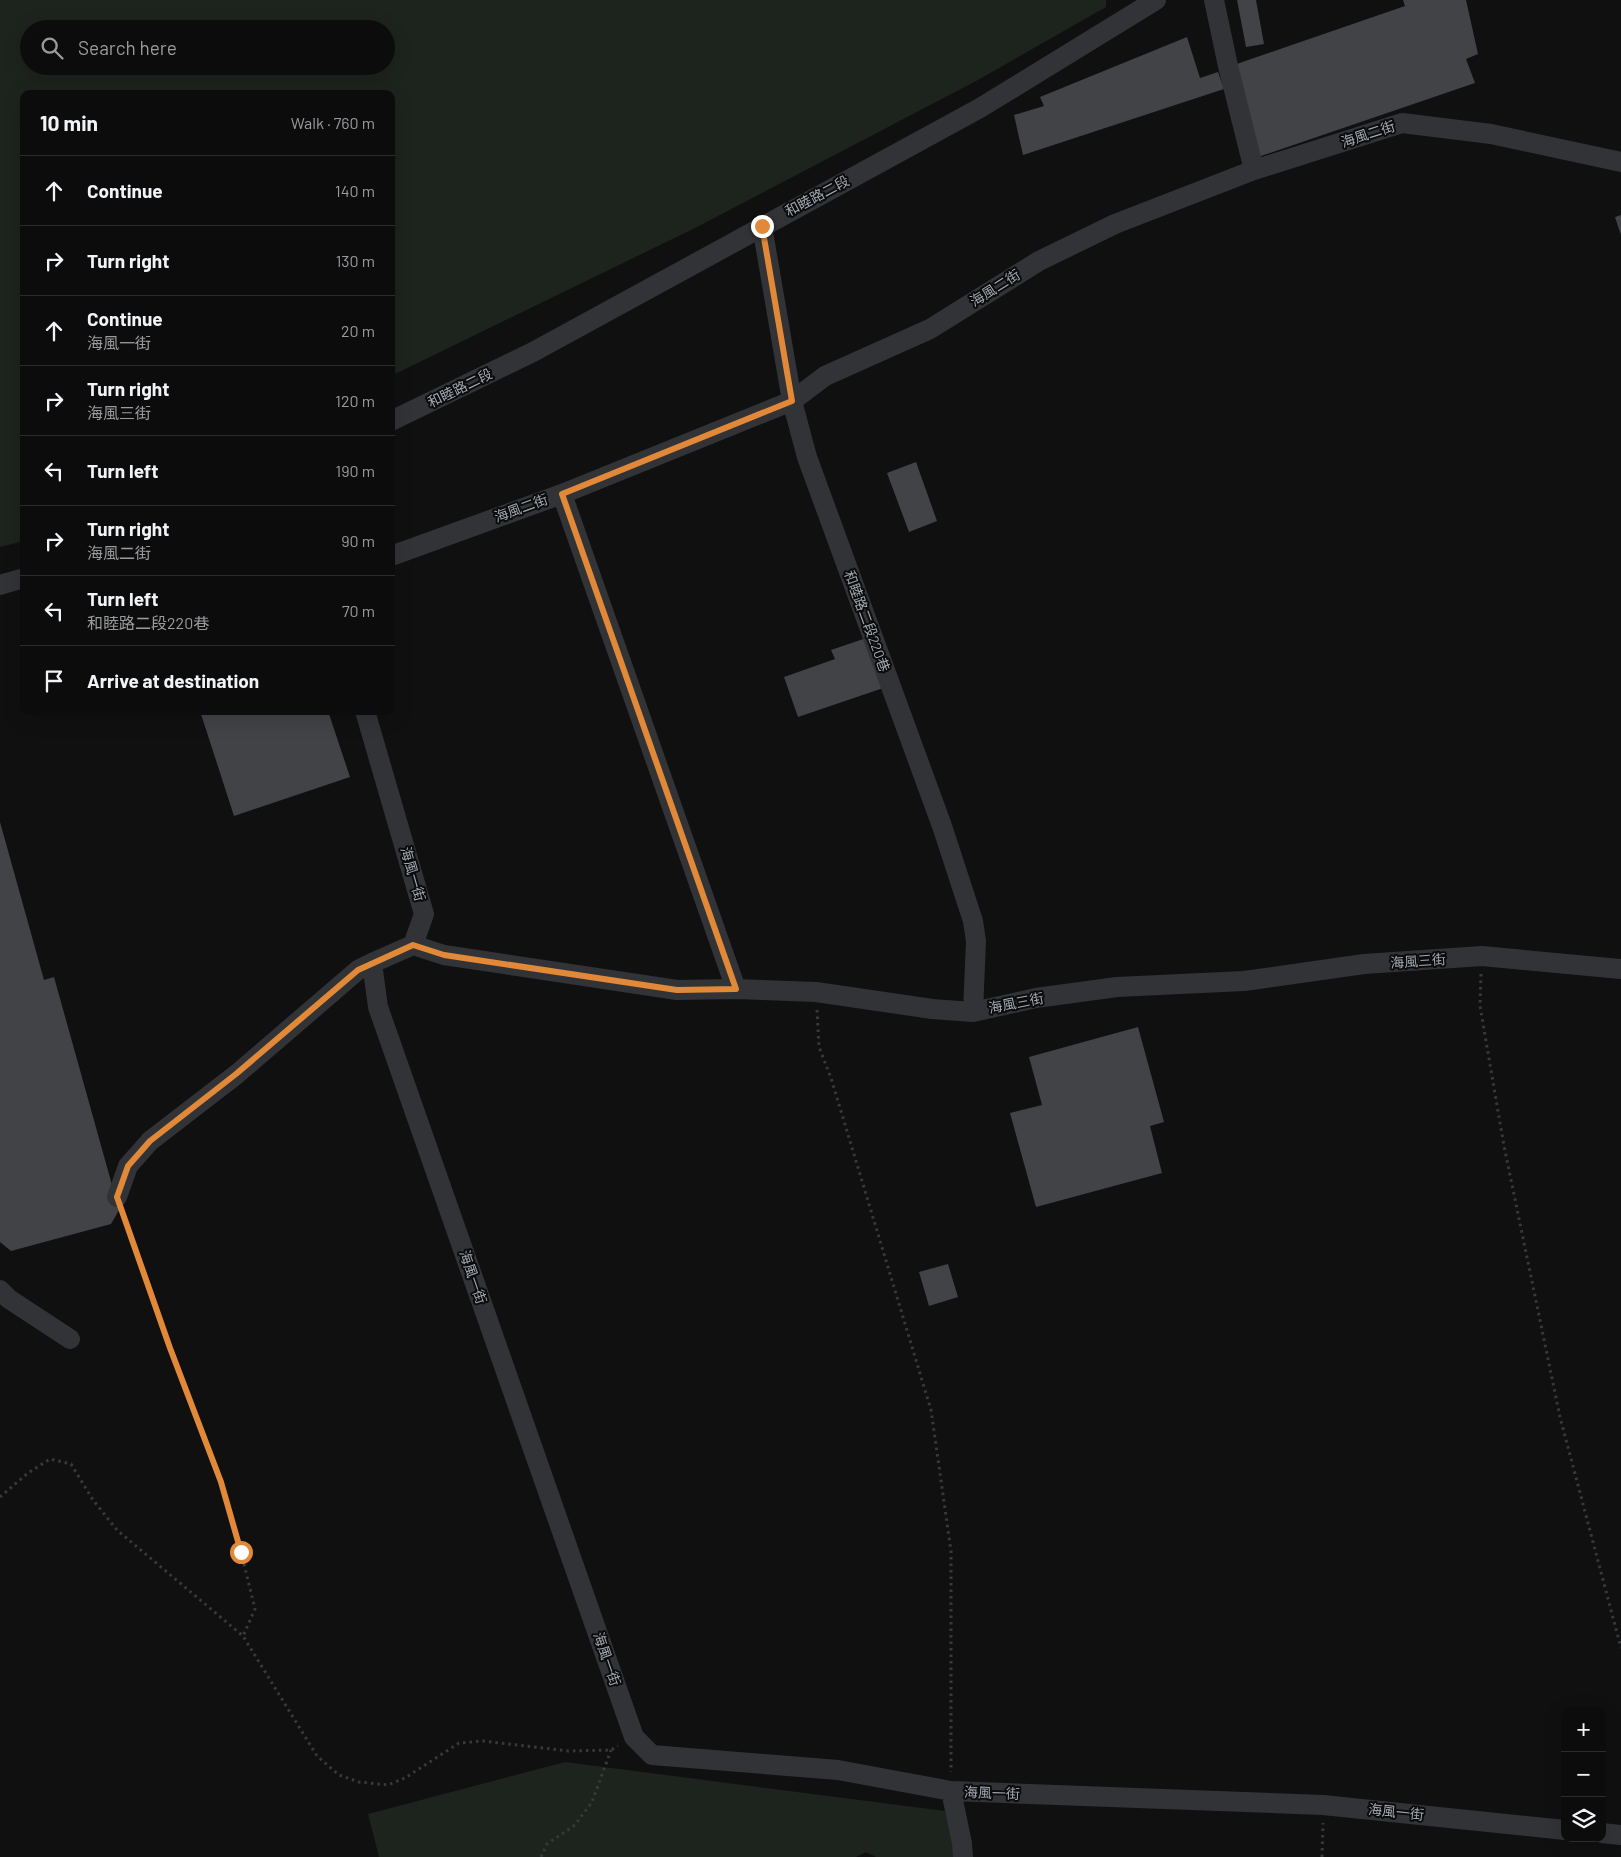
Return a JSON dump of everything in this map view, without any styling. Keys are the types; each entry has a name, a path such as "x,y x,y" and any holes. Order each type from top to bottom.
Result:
{"street":[{"name":"和睦路二段","path":"395,420 533,352 980,108 1156,0"},
{"path":"1214,0 1254,170"},
{"name":"海風二街","path":"395,555 562,494 792,401 825,376 930,329 1039,260 1115,224 1254,170 1402,123 1491,134 1621,162"},
{"name":"和睦路二段220巷","path":"762,226 792,401 807,457 942,826 973,921 976,941 974,1012"},
{"path":"562,494 736,989"},
{"path":"0,585 20,579"},
{"name":"海風一街","path":"366,715 424,914 413,945"},
{"path":"117,1197 128,1166 150,1141 236,1074 358,970 413,945"},
{"name":"海風三街","path":"413,945 444,955 677,990 736,989 816,992 932,1009 974,1012 1036,998 1117,987 1244,981 1364,964 1482,956 1621,969"},
{"name":"海風一街","path":"372,963 378,1007 634,1737 652,1755 838,1770 951,1791 1323,1805 1561,1830"},
{"path":"0,1290 9,1299 70,1339"},
{"path":"951,1791 962,1842 962,1857"},
{"path":"1606,1833 1621,1835"}],"path":[{"path":"1482,956 1480,1006 1504,1146 1560,1417 1621,1648"},
{"path":"816,992 819,1047 831,1078 931,1410 951,1550 951,1791"},
{"path":"117,1197 170,1348 221,1482 255,1609 243,1636"},
{"path":"0,1497 28,1473 50,1459 71,1464 93,1500 117,1530 243,1636 317,1756 339,1775 359,1782 388,1785 405,1778 459,1743 483,1741 568,1751 611,1750 634,1737"},
{"path":"541,1857 547,1844 575,1825 592,1802 611,1750"},
{"path":"1322,1857 1323,1805"}],"shaded area":[{"path":"0,0 1106,0 1106,7 978,80 695,228 395,374 395,90 20,90 20,542 0,547"},
{"path":"565,1762 945,1811 961,1857 876,1857 866,1852 856,1857 379,1857 368,1814"}],"building":[{"path":"1237,0 1256,0 1264,44 1246,47"},
{"path":"1403,0 1466,0 1478,54 1466,59 1475,83 1258,157 1228,67 1405,6"},
{"path":"1187,37 1200,78 1218,72 1224,89 1023,155 1014,115 1044,106 1040,97"},
{"path":"1621,215 1621,235 1615,217"},
{"path":"916,462 937,521 909,532 887,473"},
{"path":"878,634 895,684 798,717 784,677 835,659 831,650"},
{"path":"201,715 329,715 350,777 234,816"},
{"path":"0,822 44,980 54,977 119,1210 111,1224 11,1251 0,1242"},
{"path":"1138,1027 1164,1122 1150,1126 1162,1173 1036,1207 1010,1113 1042,1105 1029,1057"},
{"path":"948,1264 958,1297 929,1306 919,1272"}],"route":[{"path":"241,1552 221,1482 170,1348 117,1197 128,1166 150,1141 236,1074 358,970 413,945 444,955 677,990 736,989 562,494 792,401 762,226"}]}
